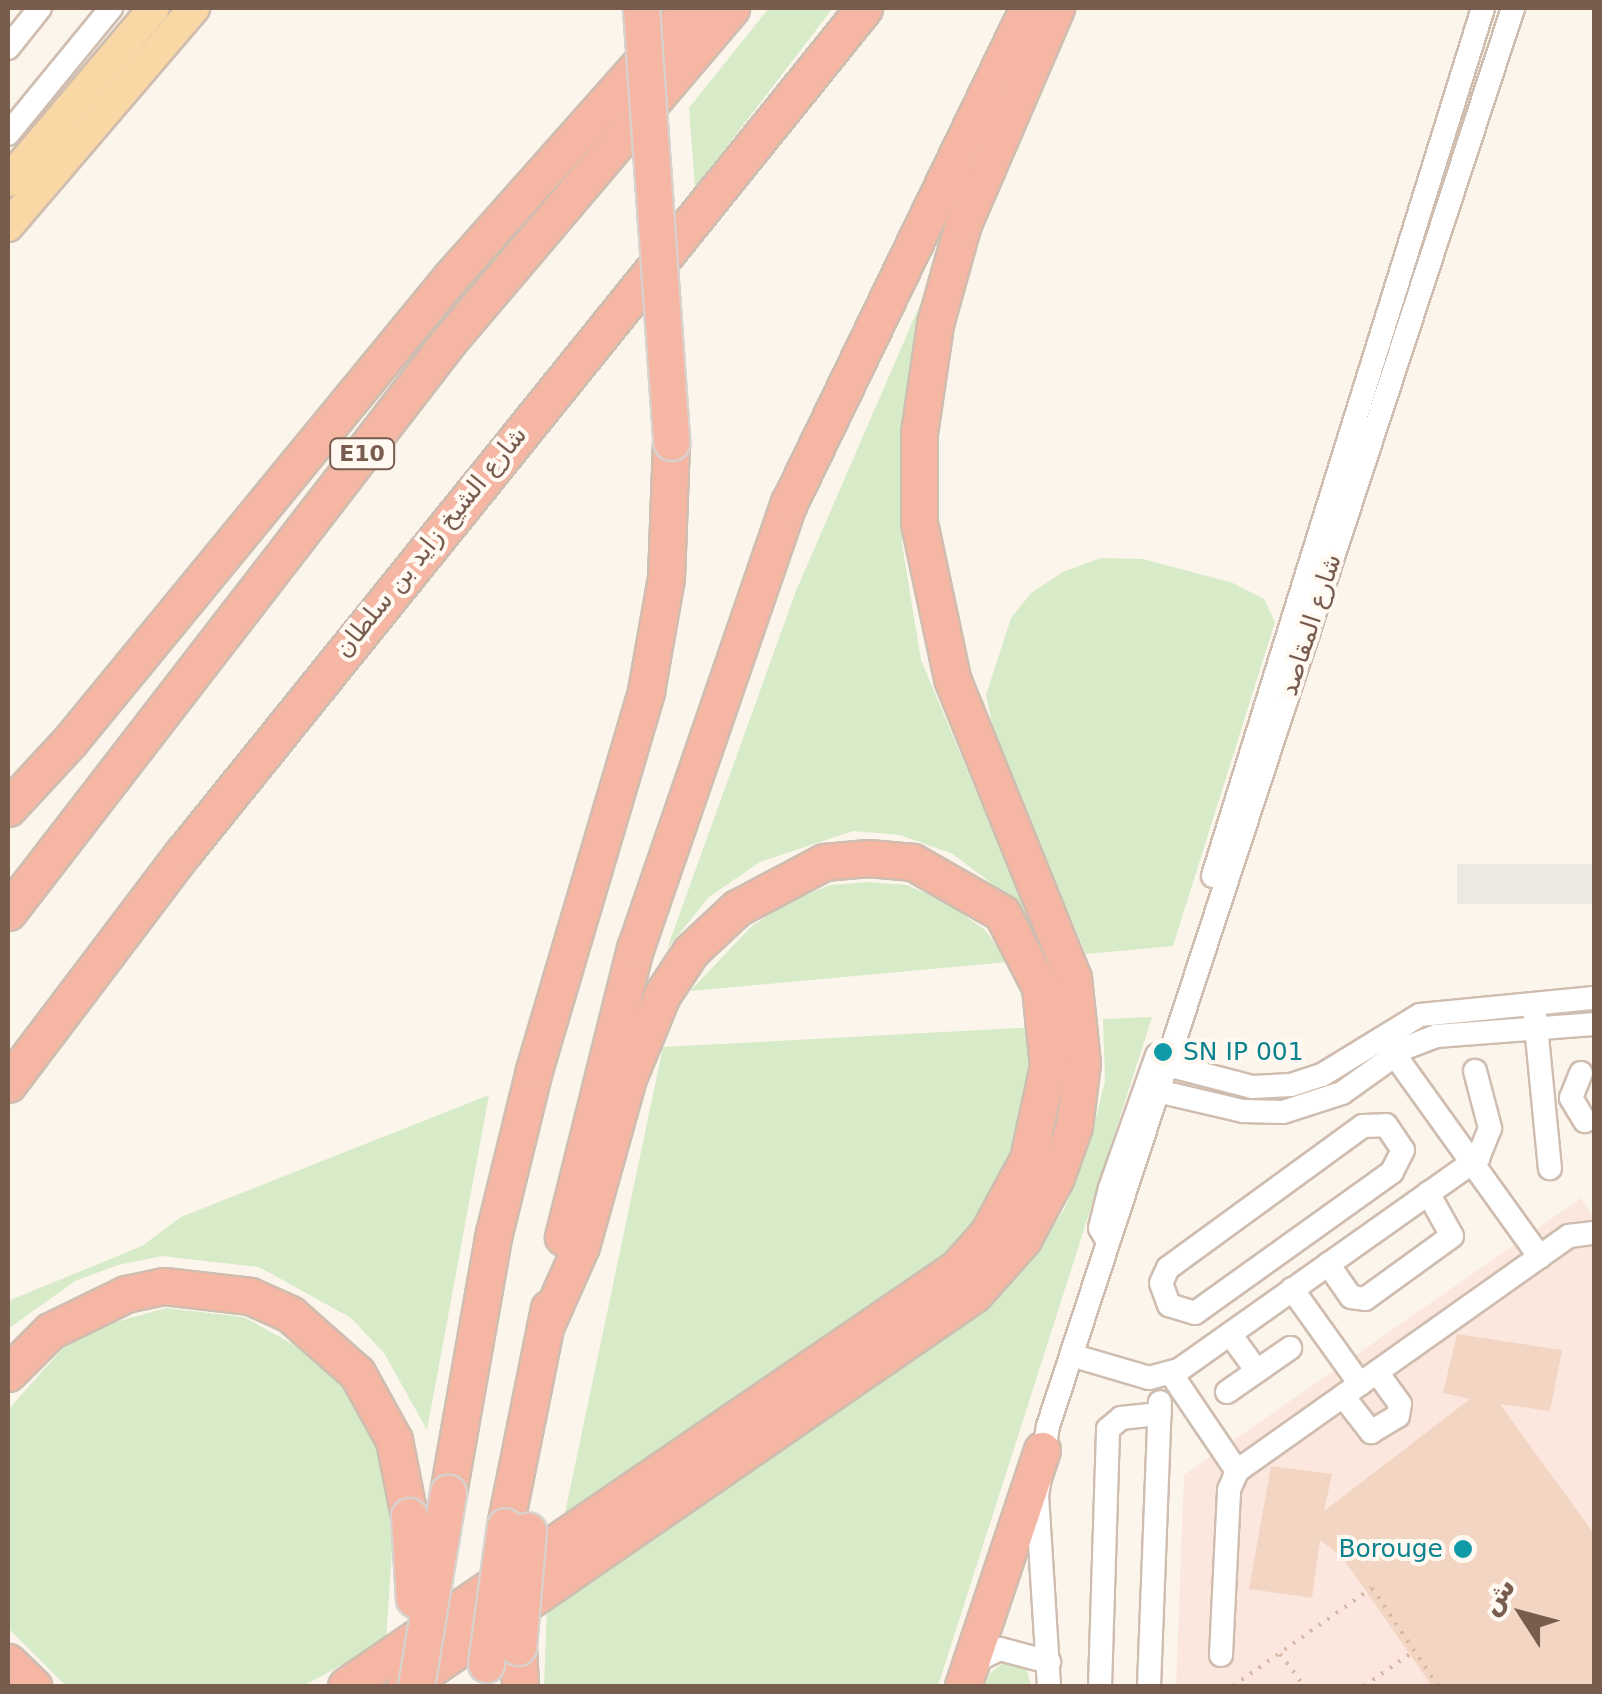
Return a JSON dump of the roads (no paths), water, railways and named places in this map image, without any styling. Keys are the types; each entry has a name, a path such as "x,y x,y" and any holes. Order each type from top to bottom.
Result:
{"highway":[{"path":"404,1681 448,1493 494,1233 534,1070 646,691 666,578 671,442 641,8"},
{"path":"8,808 70,741 450,278 690,8"},
{"name":"E10","path":"8,912 448,342 731,8"},
{"name":"شارع الشيخ زايد بن سلطان","path":"8,1084 207,822 864,8"},
{"path":"520,1686 517,1528 528,1412 545,1327 613,1078 635,949 789,503 1028,8"},
{"path":"349,1686 404,1681 957,1268 1013,1195 1028,1159 1048,1066 1065,1028 1044,951 952,678 918,523 918,433 934,324 963,224 1056,8"},
{"path":"613,1078 691,951 776,882 824,862 868,858 913,862 958,882 1002,913 1044,951"},
{"path":"8,1373 50,1331 126,1294 164,1286 250,1296 303,1324 357,1373 394,1440 408,1516 404,1681"},
{"path":"966,1675 1042,1450"},
{"path":"484,1676 517,1528"},
{"path":"8,1662 33,1686"}],"main road":[{"path":"8,181 154,8"},
{"path":"8,226 194,8"}],"street":[{"path":"8,48 40,8"},
{"path":"12,119 110,8"},
{"name":"شارع المقاصد","path":"1226,862 1484,8"},
{"name":"شارع المقاصد","path":"1049,1686 1037,1518 1042,1450 1106,1240 1101,1223 1162,1064 1513,8"},
{"path":"1162,1064 1252,1087 1291,1085 1336,1067 1420,1015 1594,998"},
{"path":"1534,1002 1550,1168"},
{"path":"1153,1090 1243,1111 1284,1112 1342,1093 1394,1054 1436,1036 1594,1024"},
{"path":"1394,1054 1540,1257"},
{"path":"1148,1686 1160,1414 1166,1377 1472,1162 1490,1137 1475,1071"},
{"path":"1541,1076 1588,1072"},
{"path":"1588,1072 1571,1098 1590,1121"},
{"path":"1545,1124 1590,1121"},
{"path":"1386,1125 1402,1142 1402,1158 1386,1176 1202,1307 1188,1313 1169,1305 1161,1283 1168,1268 1363,1126 1386,1125"},
{"path":"1386,1176 1408,1207"},
{"path":"1328,1264 1358,1301 1393,1279 1452,1236 1428,1193"},
{"path":"1221,1655 1229,1490 1237,1472 1569,1236 1594,1233"},
{"path":"1292,1290 1360,1384"},
{"path":"1202,1307 1257,1371"},
{"path":"1226,1392 1290,1348"},
{"path":"1070,1355 1166,1377 1237,1472"},
{"path":"1100,1686 1108,1429 1121,1418 1160,1414"},
{"path":"966,1675 1000,1649 1049,1662"}],"place":[{"name":"SN IP 001","path":"1163,1052"},
{"name":"Borouge","path":"1463,1549"}]}
